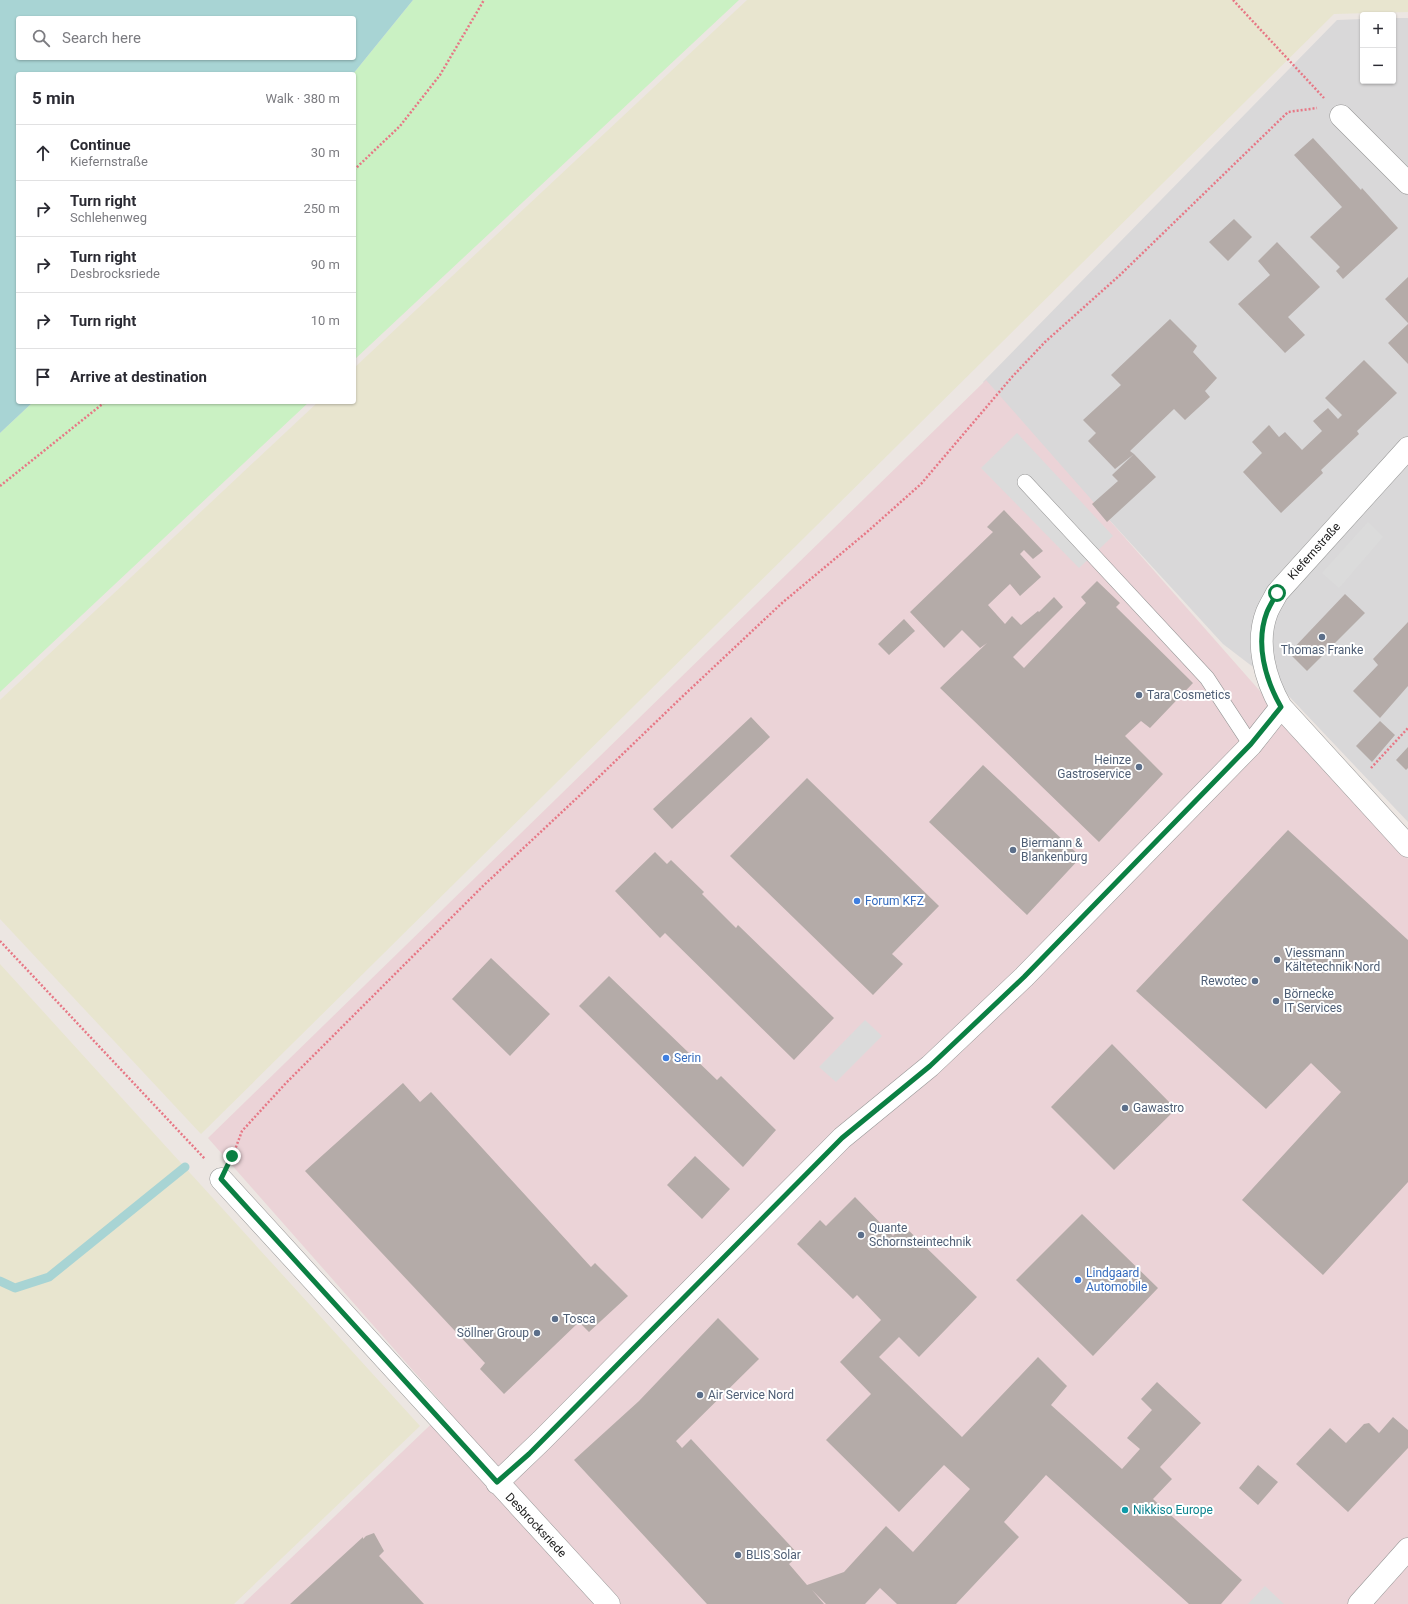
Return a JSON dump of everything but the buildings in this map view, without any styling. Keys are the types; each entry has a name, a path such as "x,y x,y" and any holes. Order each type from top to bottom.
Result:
{"street":[{"path":"1336,111 1408,183"},
{"name":"Kiefernstraße","path":"1408,448 1277,593 1267,613 1262,633 1265,672 1272,691 1281,707 1408,846"},
{"path":"497,1482 533,1450 842,1138 930,1066 1024,977 1251,744 1281,707"},
{"name":"Desbrocksriede","path":"221,1179 610,1604"},
{"path":"1359,1604 1408,1549"}],"lane":[{"path":"1025,482 1207,678 1251,744"}],"path":[{"path":"356,168 400,126 440,76 484,0"},
{"path":"1234,0 1336,111"},
{"path":"0,941 198,1150 221,1179 242,1131 286,1083 483,886 578,798 683,696 782,603 867,532 921,484 1003,388 1045,342 1120,276 1288,112 1336,111"},
{"path":"0,486 102,404"},
{"path":"1352,786 1408,728"}],"shaded area":[{"path":"747,0 1408,0 1408,12 1360,12 1360,13 1334,14 201,1134 0,919 0,700 316,404 356,404 356,366"},
{"path":"1396,18 1408,18 1408,822 1283,690 1223,644 983,382 1337,20 1360,19 1360,84 1396,84"},
{"path":"986,380 1408,859 1408,1604 243,1604 447,1409 208,1138"},
{"path":"1017,433 1113,536 1079,568 981,468"},
{"path":"1368,522 1383,537 1339,588 1322,573"},
{"path":"0,964 420,1426 234,1604 0,1604"},
{"path":"865,1020 882,1036 836,1082 819,1067"},
{"path":"1265,1586 1284,1604 1248,1604"}],"green space":[{"path":"413,0 739,0 356,358 356,72 355,72"},
{"path":"31,404 307,404 0,692 0,433"}],"water":[{"path":"0,0 413,0 355,72 16,72 16,404 31,404 0,433"}],"waterway":[{"path":"0,1281 15,1288 49,1277 185,1167"}],"place":[{"name":"Thomas Franke","path":"1322,637"},
{"name":"Tara Cosmetics","path":"1139,695"},
{"name":"Heinze Gastroservice","path":"1139,767"},
{"name":"Biermann & Blankenburg","path":"1013,850"},
{"name":"Forum KFZ","path":"857,901"},
{"name":"Viessmann Kältetechnik Nord","path":"1277,960"},
{"name":"Rewotec","path":"1255,981"},
{"name":"Börnecke IT Services","path":"1276,1001"},
{"name":"Serin","path":"666,1058"},
{"name":"Gawastro","path":"1125,1108"},
{"name":"Quante Schornsteintechnik","path":"861,1235"},
{"name":"Lindgaard Automobile","path":"1078,1280"},
{"name":"Tosca","path":"555,1319"},
{"name":"Söllner Group","path":"537,1333"},
{"name":"Air Service Nord","path":"700,1395"},
{"name":"Nikkiso Europe","path":"1125,1510"},
{"name":"BLIS Solar","path":"738,1555"}],"route":[{"path":"232,1156 221,1179 497,1482 529,1454 842,1138 930,1066 1024,977 1251,744 1281,707 1272,691 1265,672 1262,633 1267,613 1277,593"}]}
